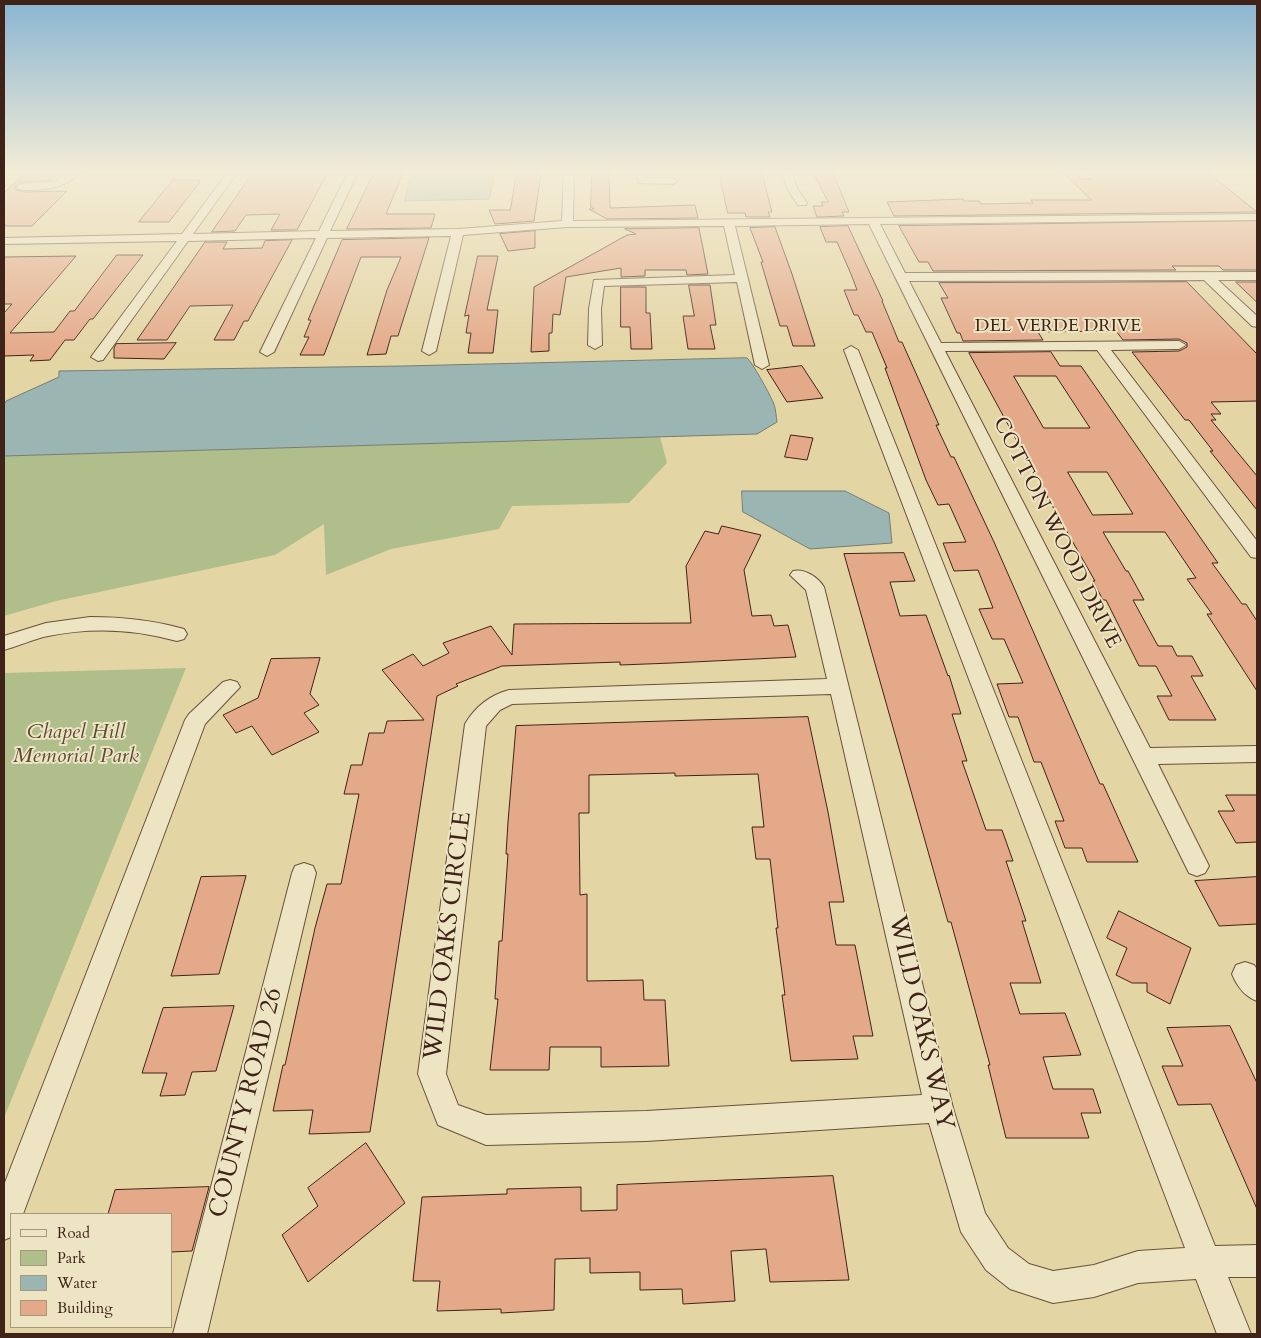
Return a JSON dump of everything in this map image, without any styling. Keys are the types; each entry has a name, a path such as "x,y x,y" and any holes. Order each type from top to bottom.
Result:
{"street":[{"path":"98,357 190,232"},
{"path":"4,240 438,232"},
{"path":"429,351 458,232"},
{"path":"731,232 762,365"},
{"name":"COTTON WOOD DRIVE","path":"879,232 1197,866"},
{"path":"267,352 323,235"},
{"path":"902,278 1257,276"},
{"path":"1208,277 1257,323"},
{"path":"595,345 595,309 598,283 742,278"},
{"path":"1100,345 1257,553"},
{"name":"DEL VERDE DRIVE","path":"938,347 1179,346"},
{"path":"851,350 1233,1332"},
{"name":"WILD OAKS WAY","path":"799,575 815,588 890,893 939,1108 972,1221 996,1259 1022,1278 1053,1287 1094,1281 1138,1268 1205,1262 1257,1261"},
{"path":"4,643 36,632 94,624 132,623 148,625 177,634"},
{"name":"WILD OAKS CIRCLE","path":"839,686 509,696 493,705 476,724 432,1074 448,1115 486,1130 646,1126 939,1108"},
{"path":"4,1224 196,720 230,687"},
{"path":"1143,756 1257,754"},
{"name":"COUNTY ROAD 26","path":"190,1334 304,873"}],"green space":[{"path":"660,437 667,463 629,503 512,506 499,529 391,549 326,575 324,524 275,555 56,601 4,616 4,456"},
{"name":"Chapel Hill Memorial Park","path":"186,668 4,1118 4,673"}],"water":[{"path":"747,358 765,385 776,412 777,422 757,434 4,456 4,405 6,401 59,377 59,371"},
{"path":"742,491 845,491 889,513 892,543 810,549 743,512"}],"building":[{"path":"535,232 535,248 508,251 500,234"},
{"path":"633,232 700,232 708,274 687,275 686,270 645,270 645,276 621,277 621,268 566,277 560,315 553,314 552,333 549,333 549,351 531,352 534,287 627,235 636,234"},
{"path":"752,232 777,232 815,346 793,346 787,326 780,326 761,262 763,262"},
{"path":"822,232 851,232 883,301 899,342 902,342 939,425 936,425 951,457 954,457 994,542 1100,784 1103,784 1138,862 1087,862 1082,848 1065,848 1055,821 1064,821 1041,762 1034,762 1018,717 1009,717 997,684 1023,683 1004,639 992,639 979,609 993,608 978,570 954,571 943,543 966,542 949,504 938,505 926,480 885,368 887,368 872,332 866,332 858,315 854,315 844,290 857,290 851,274 837,242 826,242"},
{"path":"903,232 1257,232 1257,270 1223,270 1219,266 1172,266 1176,270 933,271 928,262 919,262"},
{"path":"429,238 398,336 391,336 386,354 367,355 387,290 401,257 361,257 324,355 300,355 309,337 304,337 311,320 308,320 342,240"},
{"path":"292,240 248,321 244,321 234,340 214,340 233,305 190,306 167,340 137,340 205,242 227,242 223,249 262,248 265,241"},
{"path":"117,255 143,255 93,319 90,319 74,340 65,340 50,360 30,361 34,355 4,356 4,313 12,304 4,304 4,257 76,256 10,333 54,332 70,311 74,311"},
{"path":"478,256 498,256 487,310 498,310 493,353 468,353 471,333 466,333 469,315 465,316"},
{"path":"1187,282 1257,354 1257,401 1211,402 1221,414 1211,414 1216,420 1211,420 1257,476 1257,510 1210,451 1213,451 1189,420 1185,420 1132,352 1179,351 1187,347 1187,343 1179,339 1123,340 1116,331 1038,332 1043,340 963,341 960,333 957,333 941,298 948,298 939,283"},
{"path":"1236,282 1257,282 1257,302"},
{"path":"689,285 710,285 716,325 710,325 715,349 688,349 683,316 694,316"},
{"path":"621,287 646,287 646,313 650,313 652,349 631,349 630,327 621,327"},
{"path":"176,343 164,359 114,358 116,344"},
{"path":"1051,352 1060,366 1081,366 1218,563 1212,563 1242,604 1246,604 1257,621 1257,691 1207,614 1212,614 1187,579 1196,578 1165,532 1103,532 1144,600 1133,600 1158,646 1172,646 1177,656 1192,656 1203,676 1191,676 1216,720 1169,720 1157,696 1172,696 1156,666 1139,666 1106,600 1103,600 1093,581 1095,581 969,353","holes":["1014,376 1056,376 1090,428 1044,428","1068,472 1107,472 1133,514 1093,515"]},
{"path":"802,366 823,398 787,402 767,370"},
{"path":"791,435 813,438 807,460 785,457"},
{"path":"722,526 761,535 744,570 752,616 771,615 774,626 788,625 796,657 620,665 620,662 502,666 456,684 458,686 437,696 370,1132 309,1134 313,1110 273,1111 327,884 341,884 359,794 344,794 351,765 362,765 369,733 384,733 387,721 424,720 382,670 413,654 423,666 449,653 443,643 491,626 512,655 514,624 691,623 686,566 705,531 718,534"},
{"path":"904,553 915,581 890,582 900,616 926,615 949,675 961,714 952,714 967,761 962,761 986,830 1002,830 1013,861 1006,861 1026,921 1022,921 1041,983 1010,983 1020,1014 1065,1013 1081,1055 1043,1057 1053,1089 1093,1089 1101,1113 1081,1113 1089,1138 1006,1138 988,1065 990,1065 951,922 948,922 844,554"},
{"path":"320,658 310,694 319,705 304,713 319,732 272,755 252,726 236,733 223,715 258,698 271,659"},
{"path":"808,717 844,902 829,902 836,945 855,945 873,1036 853,1036 858,1059 791,1061 782,995 785,995 776,928 778,928 770,859 756,859 752,827 764,827 758,774 675,776 675,773 589,775 589,813 579,813 580,895 587,894 587,981 643,980 644,1000 665,1000 669,1066 601,1067 601,1047 550,1047 549,1070 490,1070 498,999 495,999 499,941 502,941 508,854 506,854 508,822 516,726"},
{"path":"1226,795 1257,795 1257,842 1236,843 1218,811 1234,811"},
{"path":"246,876 219,974 171,976 201,877"},
{"path":"1257,877 1257,924 1219,926 1195,881"},
{"path":"1119,911 1191,948 1170,1004 1147,992 1147,983 1132,983 1116,975 1127,948 1107,938"},
{"path":"234,1006 216,1071 192,1072 185,1095 160,1096 167,1073 142,1073 163,1008"},
{"path":"1230,1026 1257,1083 1257,1209 1211,1104 1178,1105 1162,1066 1183,1066 1167,1028"},
{"path":"366,1143 405,1203 308,1282 282,1235 318,1206 308,1188"},
{"path":"833,1176 849,1280 770,1282 766,1249 731,1251 735,1301 683,1304 682,1289 640,1290 640,1272 590,1273 590,1258 555,1259 554,1310 501,1313 501,1309 437,1311 440,1281 413,1281 422,1197 507,1194 507,1189 581,1187 581,1211 617,1210 617,1185"},
{"path":"209,1187 192,1251 172,1252 172,1213 108,1213 115,1190"}]}
